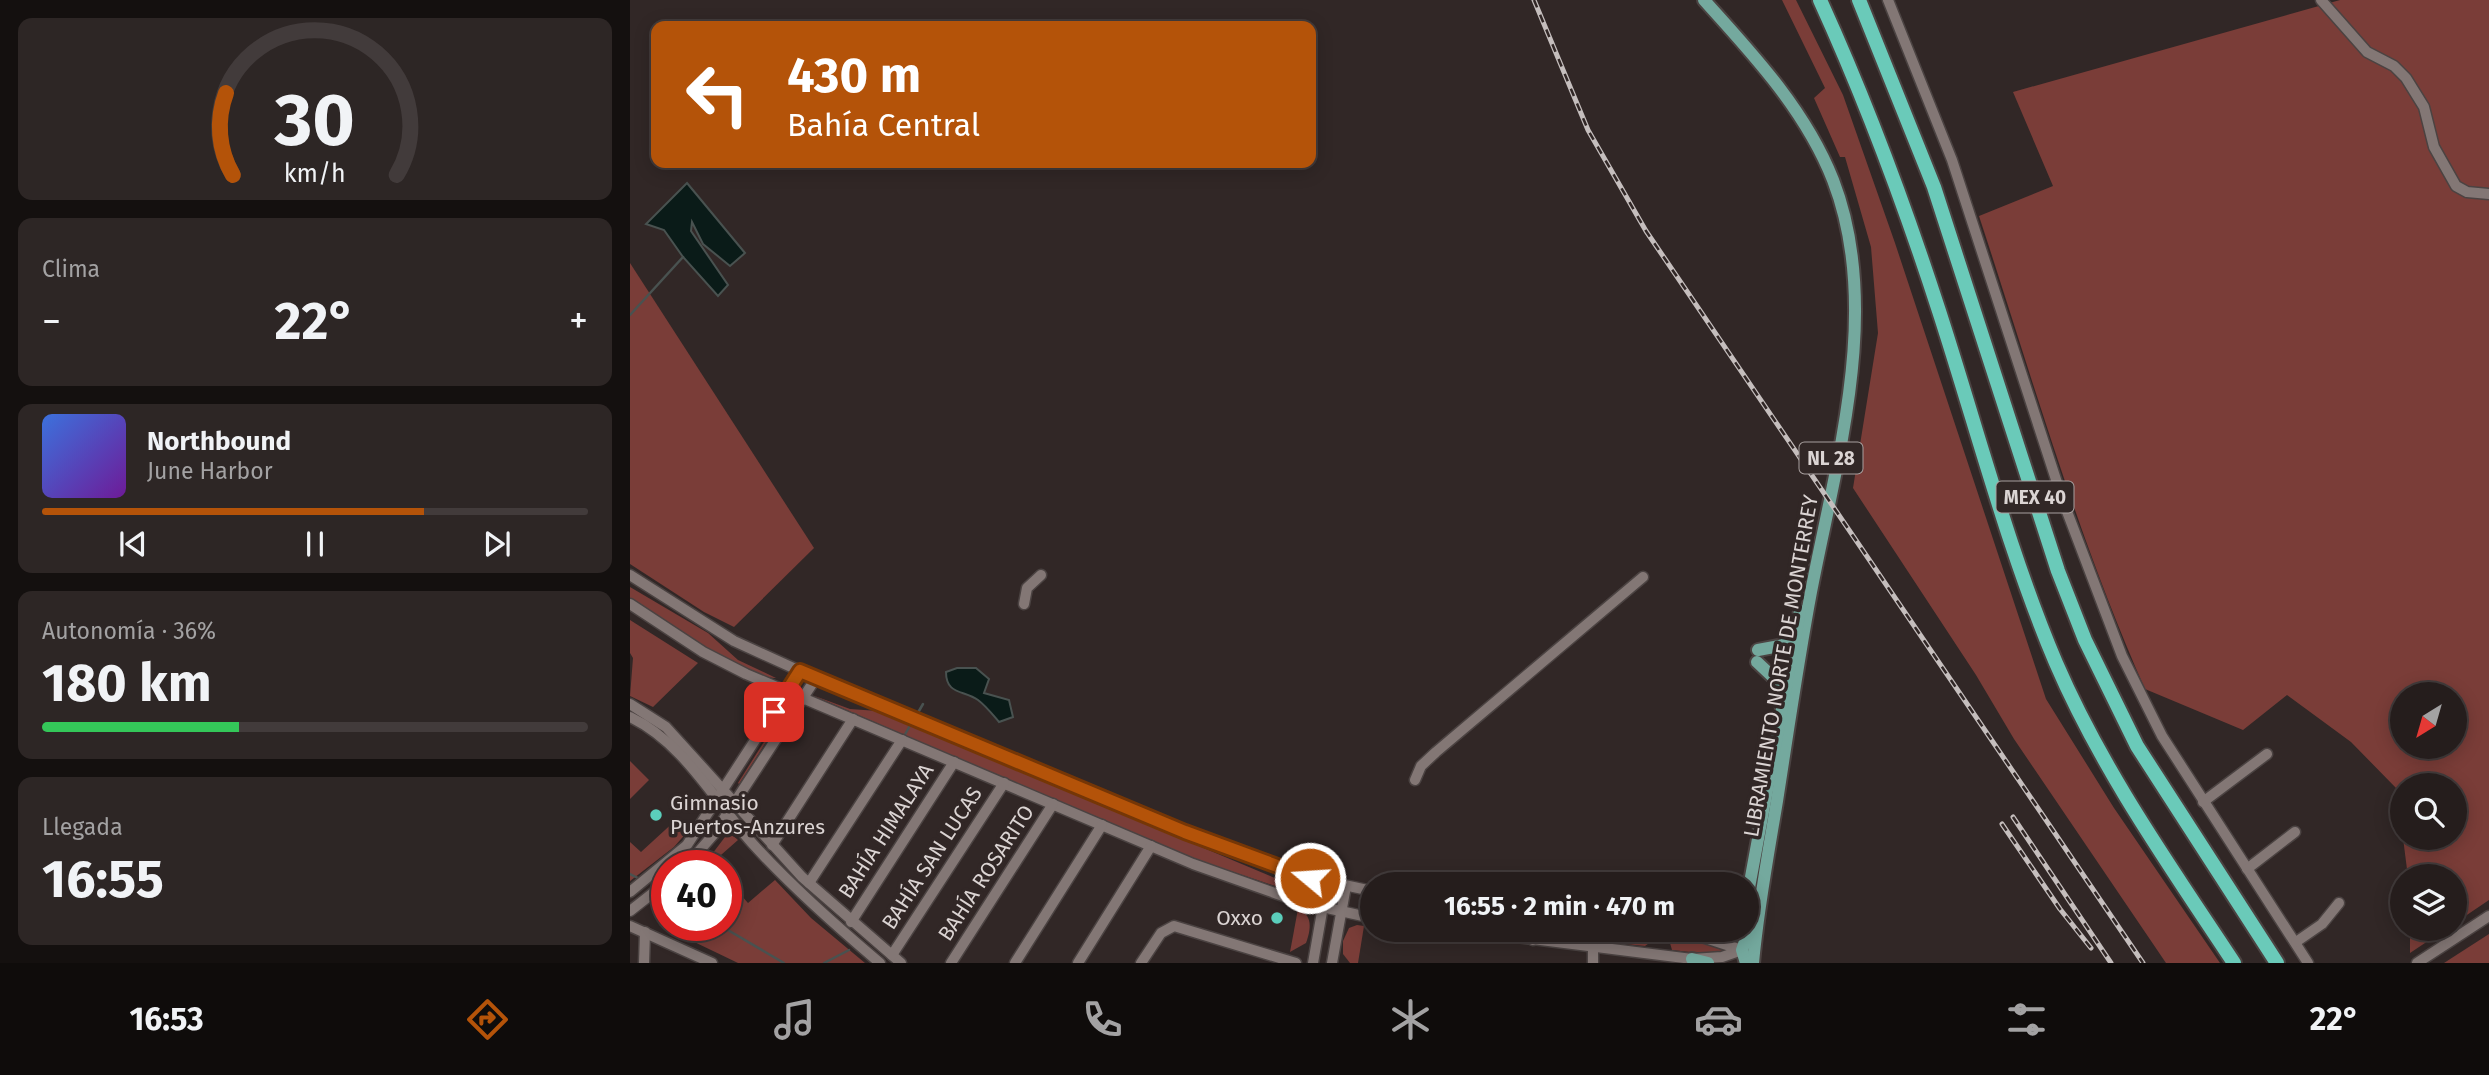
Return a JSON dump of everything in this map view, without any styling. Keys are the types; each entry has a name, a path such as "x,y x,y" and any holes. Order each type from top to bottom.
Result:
{"highway":[{"name":"MEX 40","path":"1820,0 1866,107 1902,204 2018,558 2057,665 2095,744 2122,791 2234,963"},
{"name":"MEX 40","path":"1859,0 1942,210 2058,571 2085,640 2137,746 2277,963"}],"main road":[{"name":"LIBRAMIENTO NORTE DE MONTERREY","path":"1704,0 1779,88 1802,122 1827,170 1844,217 1856,292 1855,349 1758,905 1753,963"},
{"name":"LIBRAMIENTO NORTE DE MONTERREY","path":"1751,872 1849,353 1849,269 1827,170"},
{"path":"1781,710 1775,679 1758,656 1791,640 1798,620"},
{"path":"1743,959 1760,871 1769,848"},
{"path":"1692,959 1708,963"}],"street":[{"path":"1888,0 1952,160 2063,501 2122,656 2162,736 2308,963"},
{"path":"2322,0 2367,52 2389,62 2406,78 2424,107 2434,147 2456,186 2468,192 2489,194"},
{"path":"630,575 734,641 816,678 1259,861 1327,883 1360,889"},
{"path":"1024,604 1027,588 1041,575"},
{"path":"1415,780 1421,766 1436,752 1643,577"},
{"path":"630,604 703,652 787,692 1244,884 1360,916"},
{"path":"683,850 800,671"},
{"path":"699,850 727,815 816,678"},
{"path":"630,704 641,709 682,742 723,792 805,880 901,963"},
{"path":"641,709 632,718 673,748 727,815 793,886 880,963"},
{"path":"772,845 853,719"},
{"path":"793,886 805,880 902,740"},
{"path":"2203,802 2267,754"},
{"name":"BAHÍA HIMALAYA","path":"851,922 954,762"},
{"name":"BAHÍA SAN LUCAS","path":"892,955 1004,783"},
{"name":"BAHÍA ROSARITO","path":"951,963 1053,804"},
{"path":"1015,963 1102,825"},
{"path":"2247,869 2295,832"},
{"path":"1078,963 1151,846"},
{"path":"631,892 651,883"},
{"path":"1313,963 1327,883"},
{"path":"1332,963 1346,886"},
{"path":"630,911 651,891"},
{"path":"2295,942 2322,924 2339,903"},
{"path":"2417,963 2489,916"},
{"path":"630,926 700,960 712,963"},
{"path":"1141,963 1161,933 1174,926 1275,961 1296,963"},
{"path":"643,963 645,932"},
{"path":"1573,942 1692,959 1743,959"},
{"path":"1710,942 1743,959"},
{"path":"1593,946 1593,963"}],"shaded area":[{"path":"1782,0 1796,0 1843,95 1895,243 2046,699 2114,808 2220,963 2166,963 2014,739 1976,675 1853,488 1878,333 1871,247 1845,157 1840,157 1814,98 1825,88"},
{"path":"2340,0 2489,0 2489,900 2467,915 2467,864 2406,864 2405,850 2467,850 2467,773 2390,773 2390,782 2351,742 2287,695 2243,730 2145,689 2076,514 1979,216 2053,186 2013,92"},
{"path":"687,183 745,253 730,266 703,244 692,222 691,231 728,285 718,296 683,257 664,230 646,224"},
{"path":"630,263 814,548 734,627 704,612 630,564"},
{"path":"630,587 708,633 738,660 776,678 747,669 681,632 630,598"},
{"path":"630,620 698,663 653,707 630,696 633,658 630,653"},
{"path":"957,668 976,668 989,679 984,693 1009,700 1013,717 999,722 978,700 952,688 946,672"},
{"path":"812,695 850,709 878,711 1313,894 1296,893 1177,853"},
{"path":"784,710 776,727 739,784 738,783"},
{"path":"630,761 649,780 630,799"},
{"path":"677,819 688,831 670,850 651,850 651,865 630,881 630,842 641,852"},
{"path":"732,835 738,840 727,850 715,850 725,837"},
{"path":"775,880 811,918 865,963 738,963 692,941 742,941 742,896 748,903"},
{"path":"1298,909 1306,915 1310,923 1309,933 1306,943 1290,952"},
{"path":"1360,925 1361,942 1358,963 1350,963 1343,954 1343,941 1349,928"},
{"path":"2489,934 2489,963 2444,963"},
{"path":"2410,941 2428,941 2410,953"},
{"path":"1611,942 1651,942 1645,946"},
{"path":"1670,943 1720,944 1724,951 1717,955 1672,950"}],"waterway":[{"path":"630,315 683,257"},
{"path":"916,716 923,704"},
{"path":"903,738 912,722"},
{"path":"630,874 642,880"},
{"path":"742,938 784,963"},
{"path":"824,963 849,950"}],"railway":[{"path":"1534,0 1588,130 1646,231 2143,963"},
{"path":"2013,817 2111,963"},
{"path":"2002,824 2060,909 2091,948"}],"place":[{"name":"Gimnasio Puertos-Anzures","path":"656,815"},
{"name":"Oxxo","path":"1277,918"}],"route":[{"path":"774,712 800,671 1185,832 1289,873 1310,878"}]}
